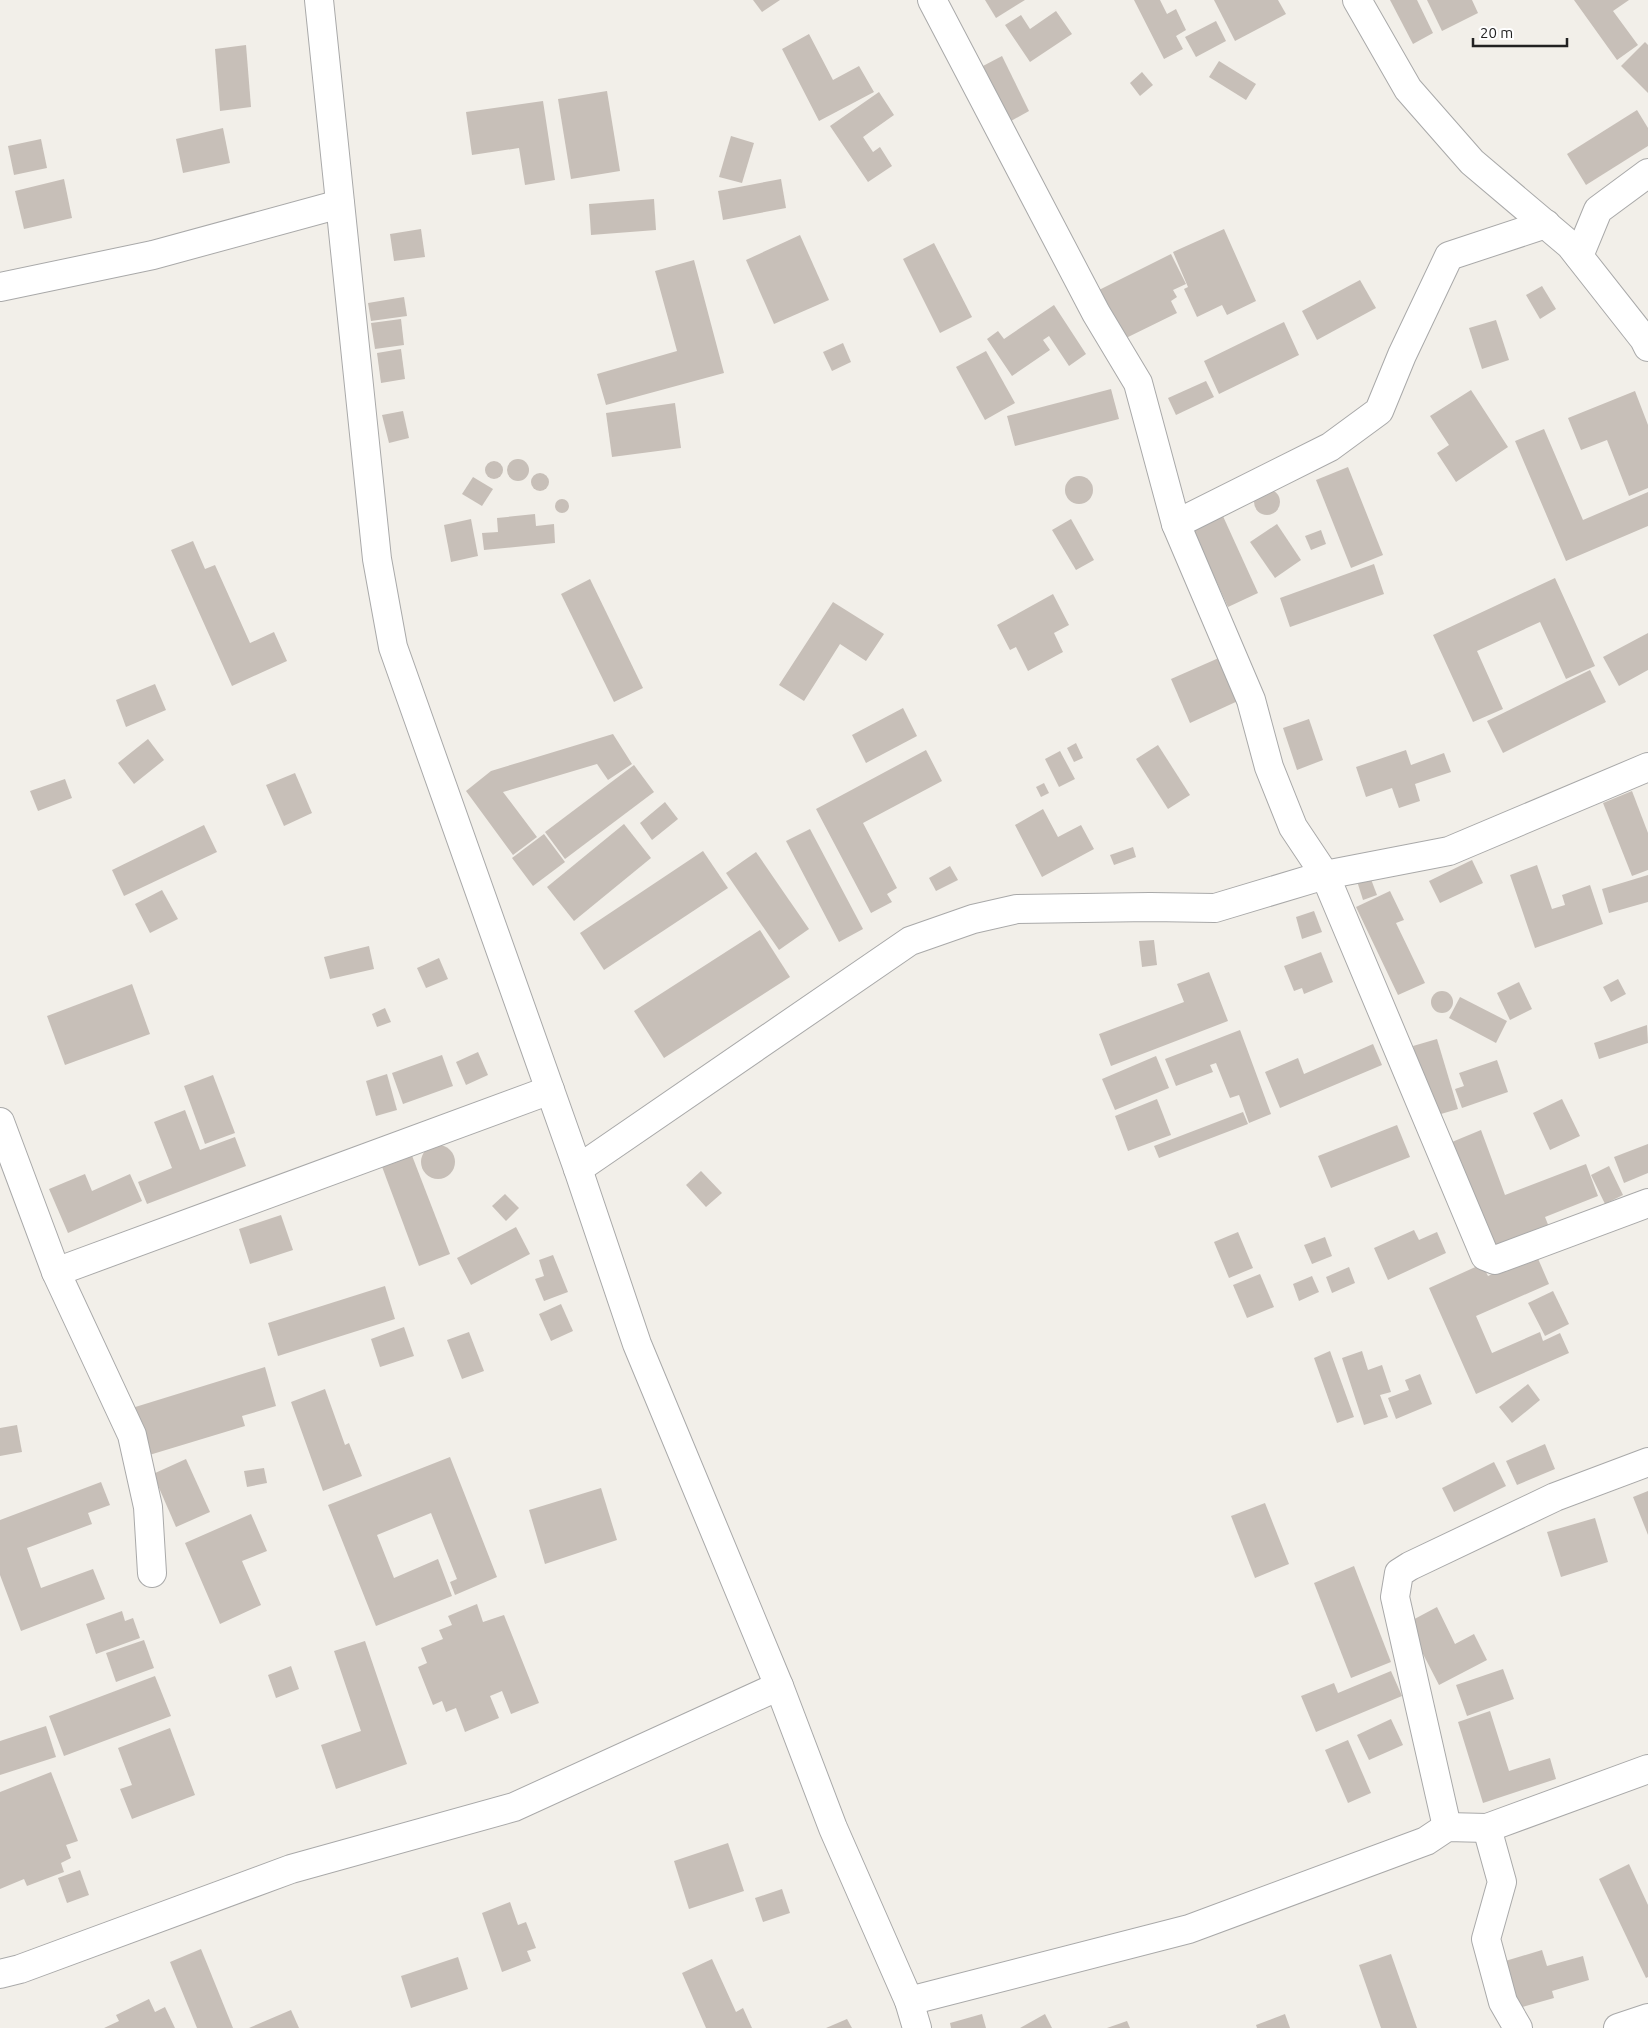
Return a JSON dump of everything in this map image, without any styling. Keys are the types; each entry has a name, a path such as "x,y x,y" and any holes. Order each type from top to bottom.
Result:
{"street":[{"path":"319,0 377,559 393,647 578,1169 637,1344 778,1686 834,1828 908,2001 917,2028"},
{"path":"932,0 1096,313 1138,383 1176,524 1251,700 1269,767 1293,827 1325,875 1485,1256 1495,1260 1648,1203"},
{"path":"1356,0 1408,89 1472,162 1570,245 1644,339 1648,347"},
{"path":"1579,256 1598,210 1648,173"},
{"path":"0,287 153,255 340,204"},
{"path":"1176,524 1330,448 1379,411 1402,355 1449,256 1546,224"},
{"path":"578,1169 910,941 973,919 1017,909 1150,906 1215,908 1325,875 1450,851 1648,767"},
{"path":"56,1272 550,1090"},
{"path":"0,1122 56,1272 132,1435 148,1507 152,1573"},
{"path":"1447,1827 1395,1597 1400,1573 1410,1566 1555,1497 1648,1462"},
{"path":"0,1974 20,1969 291,1869 514,1808 778,1686"},
{"path":"908,2001 1189,1929 1426,1841 1447,1827 1486,1828 1648,1769"},
{"path":"1486,1828 1502,1882 1486,1939 1503,2002 1518,2028"},
{"path":"1618,2028 1648,2018"}],"building":[{"path":"753,0 780,0 762,12"},
{"path":"985,0 1025,0 996,18"},
{"path":"1134,0 1160,0 1167,14 1176,9 1186,30 1176,36 1183,49 1164,59"},
{"path":"1214,0 1278,0 1286,14 1235,41"},
{"path":"1390,0 1417,0 1433,33 1413,44"},
{"path":"1427,0 1472,0 1478,13 1442,31"},
{"path":"1574,0 1629,0 1613,11 1638,45 1617,60"},
{"path":"1056,11 1072,34 1030,62 1005,25 1021,15 1030,29"},
{"path":"1216,21 1226,41 1196,57 1185,37"},
{"path":"809,34 833,80 859,66 874,92 819,121 782,49"},
{"path":"1645,42 1648,45 1648,93 1621,66"},
{"path":"246,45 251,107 220,111 215,49"},
{"path":"1002,56 1029,111 1011,121 983,66"},
{"path":"1219,61 1256,84 1246,100 1209,77"},
{"path":"1142,72 1153,85 1140,96 1130,83"},
{"path":"607,91 620,171 571,179 558,99"},
{"path":"879,92 894,115 863,137 873,152 880,147 892,166 868,182 830,126"},
{"path":"543,101 555,180 525,185 519,148 472,155 466,112"},
{"path":"1637,110 1648,128 1648,146 1586,185 1567,154"},
{"path":"223,128 230,163 183,173 176,139"},
{"path":"731,136 754,143 742,183 719,177"},
{"path":"41,139 47,168 14,175 8,146"},
{"path":"64,179 72,218 24,229 15,191"},
{"path":"781,179 786,208 723,220 718,191"},
{"path":"654,199 656,230 591,235 589,204"},
{"path":"421,229 425,257 394,261 390,234"},
{"path":"1224,229 1256,301 1227,315 1222,305 1197,317 1184,289 1188,287 1173,252"},
{"path":"800,235 829,300 774,324 746,260"},
{"path":"934,243 972,317 940,333 903,259"},
{"path":"1171,254 1186,284 1173,290 1177,297 1171,301 1177,313 1124,339 1099,290"},
{"path":"694,260 724,373 606,405 597,374 677,351 655,271"},
{"path":"1360,280 1376,308 1317,340 1302,311"},
{"path":"1542,286 1556,309 1540,319 1526,295"},
{"path":"404,297 407,316 371,321 368,303"},
{"path":"1054,305 1086,354 1069,366 1049,336 1043,340 1050,350 1012,376 987,339 998,331 1004,339"},
{"path":"401,319 404,345 375,349 371,323"},
{"path":"1496,320 1509,360 1482,369 1469,328"},
{"path":"1284,322 1299,355 1219,394 1204,361"},
{"path":"843,343 851,362 832,371 823,352"},
{"path":"401,349 405,379 381,383 377,353"},
{"path":"986,351 1015,403 985,420 956,367"},
{"path":"1206,381 1214,397 1176,415 1168,398"},
{"path":"1111,389 1119,419 1015,446 1007,416"},
{"path":"1471,390 1508,447 1456,482 1437,453 1449,445 1430,416"},
{"path":"1635,391 1648,425 1648,488 1629,496 1607,440 1581,450 1568,418"},
{"path":"675,403 681,448 612,457 606,413"},
{"path":"403,411 409,438 389,443 382,415"},
{"path":"1544,429 1583,520 1648,492 1648,526 1566,561 1515,441"},
{"path":"518,459 526,462 529,470 526,478 518,481 510,478 507,470 510,462"},
{"path":"494,461 500,464 503,470 500,476 494,479 488,476 485,470 488,464"},
{"path":"1348,467 1383,555 1351,568 1316,480"},
{"path":"536,473 544,473 549,478 547,489 536,491 531,486 531,478"},
{"path":"1079,476 1089,480 1093,490 1089,500 1079,504 1069,500 1065,490 1069,480"},
{"path":"473,477 493,489 482,506 462,494"},
{"path":"1267,489 1276,493 1280,502 1276,511 1267,515 1258,511 1254,502 1258,493"},
{"path":"562,499 567,501 569,506 567,511 562,513 557,511 555,506 557,501"},
{"path":"535,514 536,526 554,524 555,543 484,550 482,533 498,532 497,518"},
{"path":"1222,514 1258,593 1228,607 1192,528"},
{"path":"471,519 478,556 451,562 444,525"},
{"path":"1071,519 1094,560 1076,570 1052,530"},
{"path":"1277,524 1301,560 1275,578 1250,542"},
{"path":"1321,530 1326,544 1311,550 1305,536"},
{"path":"193,541 205,569 215,565 250,643 274,632 287,661 232,686 171,550"},
{"path":"1374,564 1384,594 1290,627 1280,598"},
{"path":"1555,578 1595,666 1566,679 1540,622 1477,651 1503,709 1473,722 1433,635"},
{"path":"590,579 643,688 614,702 561,594"},
{"path":"1053,594 1069,625 1054,633 1063,652 1028,671 1016,647 1010,650 997,625"},
{"path":"833,602 884,634 866,661 840,644 804,701 779,685"},
{"path":"1648,633 1648,670 1619,686 1603,657"},
{"path":"1221,657 1240,700 1190,723 1171,679"},
{"path":"1590,670 1606,702 1503,753 1487,721"},
{"path":"155,684 166,710 126,727 116,700"},
{"path":"903,708 917,736 866,763 852,735"},
{"path":"1309,719 1323,760 1297,770 1283,728"},
{"path":"613,734 632,764 608,780 597,764 503,792 537,837 513,855 466,791 491,771"},
{"path":"148,739 164,760 134,784 118,763"},
{"path":"1076,743 1083,758 1074,762 1067,748"},
{"path":"1158,745 1190,795 1168,809 1136,759"},
{"path":"926,750 942,781 863,823 897,888 887,894 892,902 871,913 816,809"},
{"path":"1406,750 1411,765 1444,753 1451,772 1415,784 1420,801 1399,808 1392,788 1366,797 1356,767"},
{"path":"1060,751 1075,779 1059,787 1045,759"},
{"path":"634,765 654,792 565,859 545,832"},
{"path":"295,773 312,813 284,826 266,785"},
{"path":"65,779 72,798 38,811 30,791"},
{"path":"1044,783 1049,793 1041,797 1036,787"},
{"path":"1632,791 1648,833 1648,870 1632,876 1603,803"},
{"path":"665,802 678,819 652,840 640,823"},
{"path":"1043,809 1058,837 1081,825 1094,849 1042,877 1015,825"},
{"path":"624,824 651,858 574,921 547,887"},
{"path":"204,825 217,852 124,896 112,870"},
{"path":"810,829 863,929 839,942 786,841"},
{"path":"544,834 565,862 533,886 512,858"},
{"path":"1133,847 1136,857 1114,865 1110,855"},
{"path":"703,851 728,888 604,970 580,933"},
{"path":"756,852 809,929 779,950 726,873"},
{"path":"1472,860 1483,883 1440,903 1429,881"},
{"path":"1537,865 1552,909 1565,905 1562,895 1590,885 1603,924 1535,948 1510,875"},
{"path":"950,866 958,880 936,891 929,878"},
{"path":"1369,874 1377,895 1363,900 1356,878"},
{"path":"1648,875 1648,902 1609,913 1602,889"},
{"path":"162,890 178,919 150,933 135,904"},
{"path":"1390,891 1404,920 1396,923 1425,983 1398,995 1356,907"},
{"path":"1314,911 1322,932 1302,939 1296,917"},
{"path":"760,930 790,977 664,1058 634,1011"},
{"path":"1154,940 1157,965 1142,967 1139,941"},
{"path":"369,946 374,969 330,979 324,957"},
{"path":"1321,952 1333,982 1304,994 1302,988 1294,991 1284,966"},
{"path":"439,958 448,979 426,988 417,968"},
{"path":"1209,972 1228,1021 1111,1066 1099,1034 1184,1002 1177,984"},
{"path":"1618,979 1626,994 1611,1002 1603,987"},
{"path":"1519,982 1532,1009 1510,1020 1497,993"},
{"path":"132,984 150,1034 65,1065 47,1016"},
{"path":"1442,991 1450,994 1453,1002 1450,1010 1442,1013 1434,1010 1431,1002 1434,994"},
{"path":"1460,997 1507,1021 1496,1043 1449,1018"},
{"path":"385,1008 391,1022 377,1027 372,1014"},
{"path":"1647,1025 1648,1043 1599,1059 1594,1043"},
{"path":"1240,1030 1271,1114 1249,1123 1239,1095 1230,1098 1216,1063 1210,1065 1213,1072 1176,1086 1165,1059"},
{"path":"1437,1039 1458,1109 1434,1116 1413,1046"},
{"path":"1373,1044 1382,1065 1280,1108 1265,1072 1298,1058 1304,1074"},
{"path":"478,1052 488,1075 466,1085 456,1062"},
{"path":"442,1055 453,1086 403,1104 392,1073"},
{"path":"1156,1056 1169,1088 1115,1110 1102,1079"},
{"path":"1497,1060 1508,1092 1462,1108 1455,1089 1464,1086 1459,1073"},
{"path":"387,1074 397,1110 376,1116 366,1081"},
{"path":"213,1075 235,1133 205,1144 184,1086"},
{"path":"1157,1099 1171,1135 1128,1151 1115,1116"},
{"path":"1562,1099 1580,1136 1550,1150 1533,1113"},
{"path":"185,1110 200,1150 235,1137 246,1166 147,1204 138,1182 172,1168 154,1122"},
{"path":"1243,1112 1248,1124 1159,1158 1154,1146"},
{"path":"1397,1125 1410,1157 1331,1188 1318,1156"},
{"path":"1481,1130 1505,1195 1586,1164 1598,1196 1545,1217 1549,1227 1492,1250 1452,1142"},
{"path":"1648,1144 1648,1173 1624,1183 1614,1157"},
{"path":"438,1145 450,1150 455,1162 450,1174 438,1179 426,1174 421,1162 426,1150"},
{"path":"411,1153 450,1254 419,1266 381,1164"},
{"path":"1609,1166 1623,1195 1605,1204 1591,1175"},
{"path":"701,1171 722,1193 706,1207 686,1185"},
{"path":"85,1174 92,1191 130,1174 142,1201 68,1233 49,1189"},
{"path":"505,1194 519,1208 506,1221 492,1206"},
{"path":"281,1215 293,1250 250,1264 239,1229"},
{"path":"516,1227 530,1254 471,1285 457,1258"},
{"path":"1414,1230 1419,1240 1437,1232 1446,1253 1388,1280 1374,1248"},
{"path":"1238,1232 1253,1268 1229,1278 1214,1242"},
{"path":"1325,1237 1332,1256 1312,1264 1304,1245"},
{"path":"1536,1254 1549,1284 1476,1316 1492,1353 1540,1332 1543,1341 1560,1333 1569,1353 1476,1394 1429,1288 1482,1264 1488,1276"},
{"path":"553,1255 568,1292 544,1301 535,1279 544,1276 539,1260"},
{"path":"1349,1267 1355,1283 1332,1293 1326,1277"},
{"path":"1260,1274 1274,1307 1247,1318 1233,1285"},
{"path":"1312,1276 1319,1292 1299,1301 1293,1284"},
{"path":"385,1286 395,1319 278,1356 268,1323"},
{"path":"1553,1291 1569,1324 1545,1336 1528,1303"},
{"path":"561,1304 573,1331 551,1341 539,1314"},
{"path":"404,1327 414,1356 380,1367 371,1339"},
{"path":"469,1332 484,1371 462,1379 447,1340"},
{"path":"1330,1351 1354,1417 1337,1423 1314,1358"},
{"path":"1362,1351 1368,1370 1382,1365 1391,1392 1380,1395 1388,1417 1364,1425 1342,1358"},
{"path":"265,1367 276,1406 242,1416 245,1426 146,1456 132,1408"},
{"path":"1420,1374 1432,1404 1396,1419 1388,1398 1409,1390 1405,1380"},
{"path":"1528,1384 1540,1400 1512,1423 1499,1407"},
{"path":"325,1389 345,1445 349,1443 362,1476 323,1491 291,1402"},
{"path":"17,1425 22,1452 0,1456 0,1428"},
{"path":"1545,1444 1555,1469 1517,1485 1506,1461"},
{"path":"450,1457 497,1577 455,1595 450,1582 457,1579 431,1513 377,1535 394,1578 438,1559 452,1596 376,1626 328,1505"},
{"path":"186,1459 210,1512 176,1527 153,1474"},
{"path":"1494,1462 1506,1486 1454,1512 1442,1488"},
{"path":"264,1468 267,1483 247,1487 244,1471"},
{"path":"101,1482 110,1505 88,1513 92,1524 27,1548 41,1588 93,1569 105,1599 21,1631 0,1575 0,1520"},
{"path":"601,1488 617,1540 545,1564 529,1510"},
{"path":"1648,1491 1648,1535 1633,1497"},
{"path":"1265,1503 1289,1564 1255,1578 1231,1516"},
{"path":"251,1514 267,1551 242,1561 261,1605 220,1624 185,1543"},
{"path":"1595,1518 1608,1562 1561,1577 1547,1532"},
{"path":"1354,1566 1391,1662 1351,1678 1314,1583"},
{"path":"477,1604 483,1622 504,1615 539,1703 511,1714 502,1691 490,1696 499,1718 465,1732 456,1708 446,1712 442,1701 433,1705 418,1667 427,1663 421,1648 443,1639 439,1630 452,1625 448,1616"},
{"path":"1437,1607 1455,1644 1474,1634 1487,1660 1439,1685 1407,1623"},
{"path":"122,1611 125,1621 133,1618 140,1638 96,1654 86,1624"},
{"path":"144,1640 154,1668 116,1682 106,1653"},
{"path":"365,1641 407,1764 336,1789 321,1745 361,1731 334,1651"},
{"path":"291,1666 299,1689 276,1698 268,1675"},
{"path":"1503,1669 1514,1699 1467,1716 1456,1685"},
{"path":"1391,1671 1402,1696 1316,1732 1301,1696 1334,1683 1338,1693"},
{"path":"155,1676 171,1716 64,1756 49,1716"},
{"path":"1490,1711 1509,1771 1550,1758 1556,1779 1483,1803 1458,1722"},
{"path":"1391,1719 1403,1745 1369,1760 1357,1735"},
{"path":"46,1726 56,1757 0,1775 0,1741"},
{"path":"170,1728 195,1795 132,1819 120,1789 132,1785 118,1748"},
{"path":"1348,1740 1371,1793 1348,1803 1325,1750"},
{"path":"51,1772 78,1841 66,1845 71,1858 61,1863 64,1872 27,1886 24,1879 0,1889 0,1792"},
{"path":"728,1843 744,1891 689,1909 674,1861"},
{"path":"1629,1864 1648,1905 1648,1977 1646,1978 1599,1879"},
{"path":"80,1870 89,1895 67,1903 58,1878"},
{"path":"782,1889 790,1913 763,1922 755,1898"},
{"path":"510,1902 518,1925 526,1922 536,1948 527,1951 531,1961 502,1972 482,1913"},
{"path":"201,1949 233,2028 197,2028 170,1962"},
{"path":"1542,1950 1547,1966 1583,1956 1589,1980 1552,1991 1554,1998 1515,2009 1502,1962"},
{"path":"1391,1954 1417,2028 1381,2028 1359,1965"},
{"path":"458,1957 468,1989 411,2008 401,1976"},
{"path":"712,1959 736,2012 743,2008 752,2028 706,2028 682,1973"},
{"path":"149,1999 155,2012 165,2007 175,2028 104,2028 119,2021 116,2015"},
{"path":"291,2010 299,2028 249,2028"},
{"path":"982,2014 986,2028 951,2028 950,2023"},
{"path":"1045,2014 1052,2028 1020,2028"},
{"path":"1285,2014 1290,2028 1257,2028 1256,2025"},
{"path":"847,2019 852,2028 826,2028"},
{"path":"1127,2021 1130,2028 1107,2028"}]}
